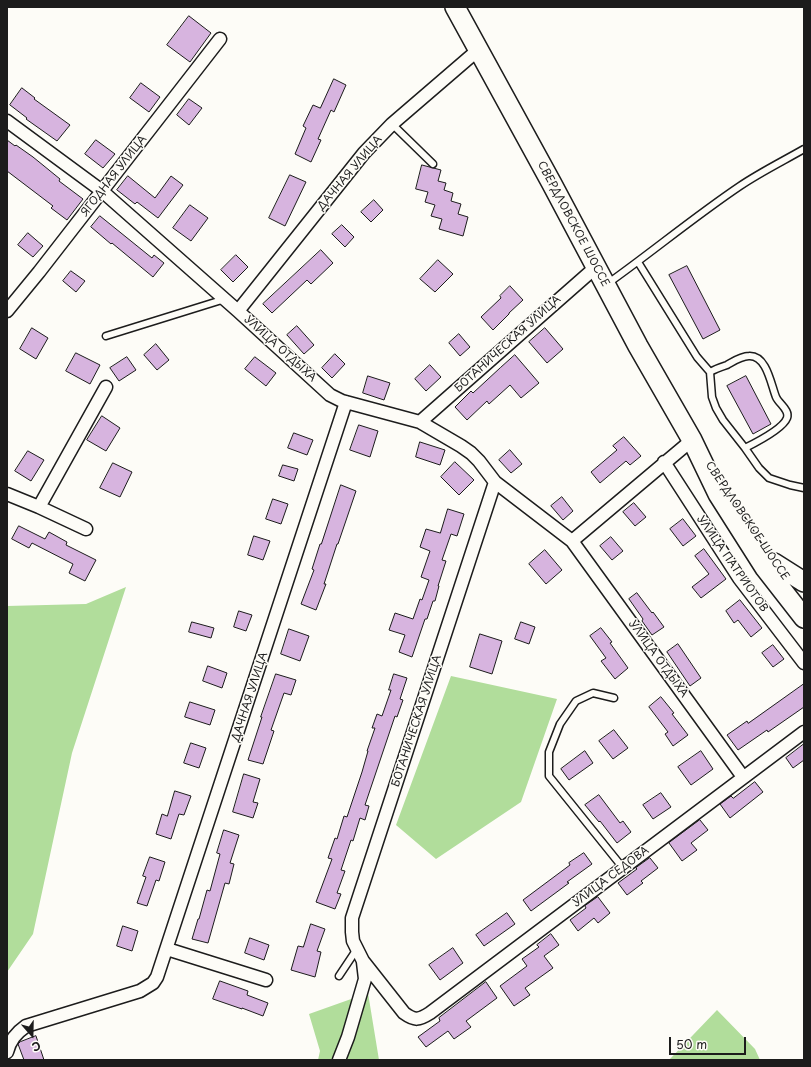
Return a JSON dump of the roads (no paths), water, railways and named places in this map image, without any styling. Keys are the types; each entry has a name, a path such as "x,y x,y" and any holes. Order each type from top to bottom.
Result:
{"main road":[{"name":"СВЕРДЛОВСКОЕ ШОССЕ","path":"455,7 638,346 692,440 718,494 765,568 804,618"},
{"name":"СВЕРДЛОВСКОЕ ШОССЕ","path":"692,440 774,563 804,602"},
{"path":"774,563 804,582"}],"street":[{"name":"ЯГОДНАЯ УЛИЦА","path":"7,311 220,39"},
{"name":"ДАЧНАЯ УЛИЦА","path":"238,311 364,153 392,124 478,50"},
{"name":"УЛИЦА ОТДЫХА","path":"7,121 102,191 225,299 330,395 342,401 420,422 471,453 495,482 572,541 743,777"},
{"name":"БОТАНИЧЕСКАЯ УЛИЦА","path":"420,422 596,266"},
{"path":"39,507 106,387"},
{"name":"ДАЧНАЯ УЛИЦА","path":"7,1052 9,1044 16,1033 26,1026 140,991 153,983 157,977 346,402"},
{"path":"572,541 692,440"},
{"name":"УЛИЦА ПАТРИОТОВ","path":"664,462 739,578 804,663"},
{"name":"БОТАНИЧЕСКАЯ УЛИЦА","path":"363,961 353,941 352,918 495,482"},
{"path":"7,494 86,529"},
{"name":"УЛИЦА СЕДОВА","path":"363,961 404,1013 416,1019 423,1018 804,732"},
{"path":"167,949 266,980"},
{"path":"339,1060 348,1037 365,979 363,961"},
{"path":"7,1056 8,1060"}],"lane":[{"path":"392,124 433,164"},
{"path":"606,285 741,185 804,149"},
{"path":"638,262 697,357 710,372 712,397 723,420 759,468 769,478 804,488"},
{"path":"106,336 225,299"},
{"path":"710,372 742,358 749,356 754,357 764,365 769,373 777,399 787,412 787,418 784,424 745,448"},
{"path":"614,698 593,693 576,701 560,724 549,752 549,776 623,868"},
{"path":"339,976 357,949"}]}
